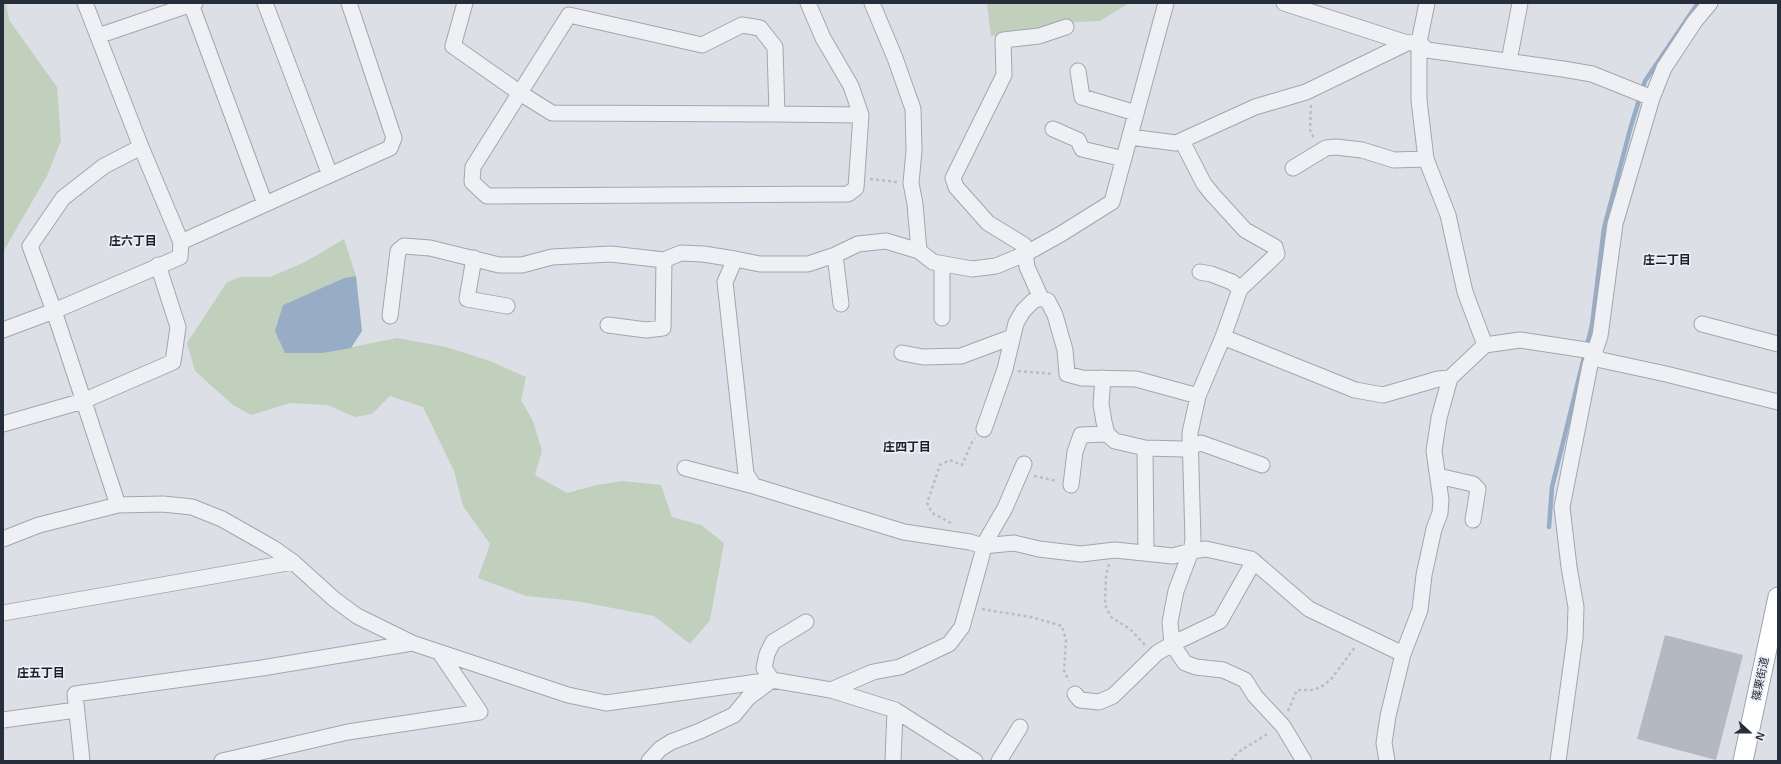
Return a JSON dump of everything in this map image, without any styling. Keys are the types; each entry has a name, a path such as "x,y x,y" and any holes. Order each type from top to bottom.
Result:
{"main road":[{"name":"篠栗街道","path":"1743,761 1778,597"}],"street":[{"path":"3,330 54,311 180,257 180,242 85,3"},
{"path":"265,3 330,175"},
{"path":"180,242 390,148 394,138 349,3"},
{"path":"465,3 453,46 520,93 552,113 861,115"},
{"path":"777,114 774,47 760,28 742,25 702,45 569,9 520,93 472,167 472,182 487,196 848,194 856,188 861,115 852,86 823,38 808,3"},
{"path":"872,3 895,58 913,109 914,150 911,184 915,204 919,251"},
{"path":"390,316 398,251 404,246 430,248 499,265 522,266 552,257 611,254 664,260 681,253 703,254 760,264 808,264 835,255 858,244 886,241 919,251 933,262 972,268 996,266 1026,254 1112,202 1166,3"},
{"path":"1284,3 1323,9 1413,42 1427,50 1592,74 1652,98"},
{"path":"1426,3 1413,42 1426,160 1448,214 1465,292 1485,345"},
{"path":"1509,61 1520,3"},
{"path":"1558,761 1574,638 1576,606 1569,567 1562,507 1590,365 1600,336 1615,224 1652,98 1664,68 1695,21 1710,3"},
{"path":"98,36 193,4 265,204"},
{"path":"1066,27 1038,36 1003,40 1004,75 953,178 956,187 988,223 1024,245 1027,268 1041,298 1048,301 1055,315 1065,350 1067,374 1082,378 1136,379 1198,396"},
{"path":"1130,137 1176,143 1182,141 1255,107 1311,90 1413,42"},
{"path":"1078,72 1082,97 1136,113"},
{"path":"1053,129 1078,140 1082,149 1124,159"},
{"path":"1182,141 1204,184 1213,196 1246,230 1276,247 1277,254 1240,289 1223,336 1198,396 1190,433 1192,503 1191,551 1176,591 1170,622 1172,644 1185,663 1196,667 1224,670 1245,680 1255,696 1283,726 1304,761"},
{"path":"118,505 54,311 30,246 63,198 104,166 141,147"},
{"path":"1293,168 1326,148 1336,147 1362,150 1394,160 1426,160"},
{"path":"835,255 841,304"},
{"path":"474,258 467,299 506,306"},
{"path":"735,259 725,282 746,474 754,486"},
{"path":"608,325 646,330 663,328 664,260"},
{"path":"942,264 942,318"},
{"path":"3,424 83,401 173,362 178,327 158,266"},
{"path":"1200,272 1211,274 1232,282 1240,289"},
{"path":"984,429 1005,369 1016,323 1023,311 1033,301 1041,298"},
{"path":"1702,324 1778,344"},
{"path":"1223,336 1355,390 1384,395 1438,379 1450,378"},
{"path":"902,353 923,357 961,356 1012,337"},
{"path":"1387,761 1384,743 1403,654 1420,610 1424,575 1434,529 1440,514 1441,500 1434,451 1439,418 1450,378 1485,345 1520,340 1586,350 1601,360 1666,374 1778,402"},
{"path":"1103,378 1101,404 1107,434 1115,441 1145,448 1183,449 1201,443 1262,465"},
{"path":"1071,485 1074,452 1081,435 1107,434"},
{"path":"1145,448 1146,553"},
{"path":"685,468 754,486 904,532 970,542 982,546 1014,543 1039,549 1081,554 1110,550 1173,556 1206,549 1238,555 1254,561 1309,609 1403,654"},
{"path":"831,690 873,672 900,667 949,644 962,627 982,555 982,546 1006,508 1023,468"},
{"path":"1438,476 1472,484 1478,489 1473,520"},
{"path":"3,538 38,525 118,505 164,504 192,507 222,519 293,562 334,600 357,616 412,643 568,695 606,703 772,680 831,690 895,710 976,761"},
{"path":"1075,694 1080,700 1100,702 1113,696 1154,657 1172,644 1220,621 1254,561"},
{"path":"3,613 293,562"},
{"path":"772,680 764,668 767,654 773,642 806,622"},
{"path":"82,761 75,694 262,668 412,643"},
{"path":"222,761 348,732 480,712 440,653"},
{"path":"649,761 660,749 671,742 700,731 734,715 748,698 772,680"},
{"path":"3,720 76,710"},
{"path":"893,761 895,710"},
{"path":"999,761 1020,727"}],"path":[{"path":"1311,90 1310,130 1320,152"},
{"path":"857,178 911,184"},
{"path":"1005,369 1012,372 1023,370 1067,374"},
{"path":"952,523 932,513 927,503 940,465 950,460 962,465 972,442 984,429"},
{"path":"1023,468 1071,485"},
{"path":"1110,550 1110,562 1106,574 1105,605 1111,617 1130,629 1142,641 1154,657"},
{"path":"969,606 990,612 1031,617 1062,626 1066,640 1064,671 1075,694"},
{"path":"1232,761 1234,756 1243,749 1283,726 1297,690 1314,690 1328,682 1363,635"}],"green space":[{"path":"3,3 6,3 9,20 57,87 61,141 47,176 3,252"},
{"path":"987,3 1129,3 1100,21 1062,23 1038,33 991,36"},
{"path":"344,239 356,276 344,278 283,305 323,353 397,338 446,347 490,361 526,377 521,400 533,421 542,451 535,475 567,493 597,485 622,481 661,485 672,517 701,525 724,543 710,620 690,644 654,616 576,601 526,596 478,578 490,544 463,506 454,471 423,407 390,396 372,414 355,417 327,405 290,403 251,415 233,405 195,371 187,343 227,282 241,277 270,277 305,262"}],"water":[{"path":"356,276 362,331 351,348 323,353 285,353 275,331 283,305 344,278"}],"building":[{"path":"1665,635 1743,655 1716,760 1637,739"}],"waterway":[{"path":"1549,527 1552,487 1592,325 1604,228 1631,126 1645,81 1698,3"}],"district":[{"name":"庄六丁目","path":"133,242"},
{"name":"庄二丁目","path":"1667,261"},
{"name":"庄四丁目","path":"907,448"},
{"name":"庄五丁目","path":"41,674"}]}
